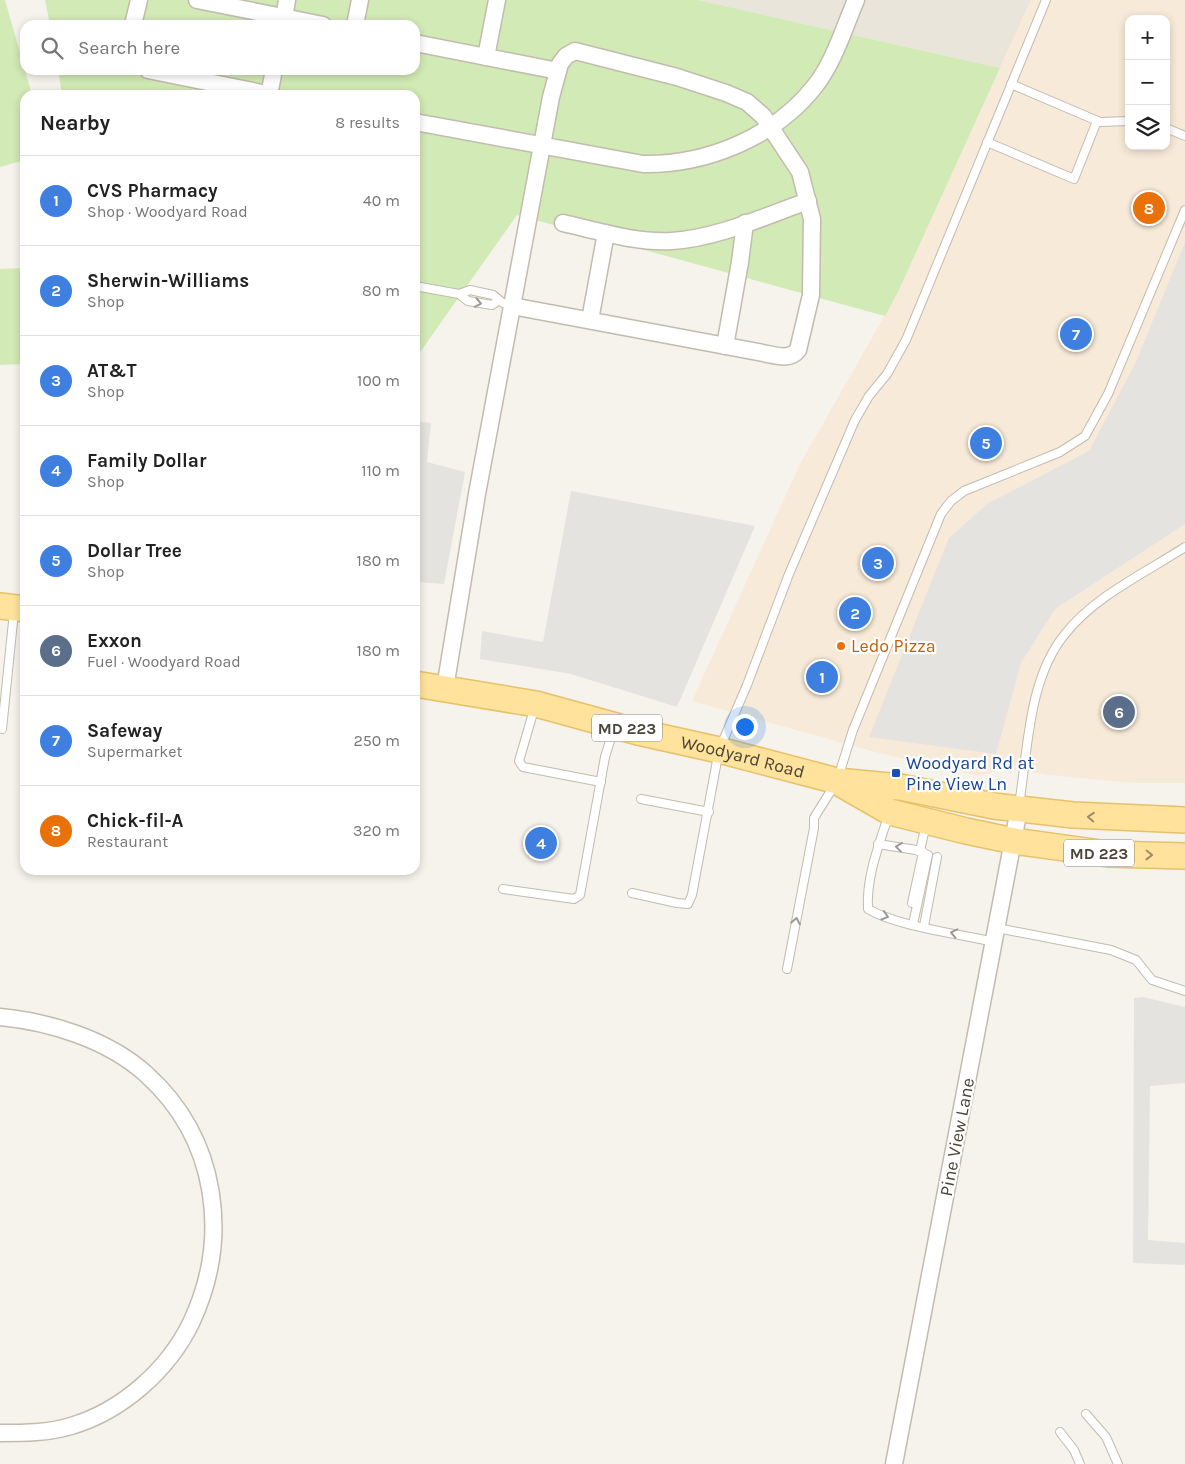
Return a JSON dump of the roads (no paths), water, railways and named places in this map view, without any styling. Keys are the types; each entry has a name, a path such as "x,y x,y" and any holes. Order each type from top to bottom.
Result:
{"main road":[{"name":"Woodyard Road","path":"420,685 536,704 615,724 638,732 719,750 837,781 900,787 1019,809 1073,815 1182,821"},
{"name":"Woodyard Road","path":"837,781 890,812 1014,841 1108,854 1185,856"}],"street":[{"path":"135,20 139,0"},
{"path":"196,0 214,2 280,20"},
{"path":"284,20 287,0"},
{"path":"356,20 360,0"},
{"path":"486,57 497,0"},
{"path":"420,123 643,164 668,165 694,160 738,144 771,128 796,107 816,85 836,47 856,0"},
{"path":"420,44 558,70"},
{"path":"445,688 477,494 505,303 558,70 566,56 575,51 677,77 747,102 763,116 800,172 812,219 811,294 798,350 794,355 786,357 505,303"},
{"path":"172,75 246,90"},
{"path":"271,90 273,75"},
{"path":"563,223 606,233 671,241 693,238 808,202"},
{"path":"725,346 745,223"},
{"path":"590,320 606,233"},
{"name":"Pine View Lane","path":"894,1464 1019,809"},
{"path":"0,1017 21,1019 76,1034 114,1052 146,1074 178,1114 198,1146 206,1169 214,1220 210,1267 202,1298 185,1334 168,1360 152,1378 135,1392 100,1414 72,1426 44,1432 0,1433"}],"lane":[{"path":"632,893 677,904 688,904 692,895 702,835 709,812 719,750 747,685 789,574 855,420 869,396 887,374 906,340 1046,0"},
{"path":"1011,84 1097,121 1125,121"},
{"path":"987,142 1074,179 1097,121"},
{"path":"1170,130 1185,136"},
{"path":"787,969 814,828 814,818 837,781 853,730 941,514 951,501 964,491 1060,452 1085,436 1108,394 1185,210"},
{"path":"420,287 459,294 468,301 492,305 505,303"},
{"path":"1019,809 1033,710 1047,663 1064,634 1097,604 1185,547"},
{"path":"2,729 13,607"},
{"path":"536,704 519,761 523,767 601,782"},
{"path":"503,889 574,899 580,895 601,782 615,724"},
{"path":"641,799 709,812"},
{"path":"890,812 878,844 868,909 878,914 916,924 1111,950 1136,960 1152,980 1185,990"},
{"path":"921,852 927,822"},
{"path":"878,844 928,855 916,924"},
{"path":"916,924 934,857"},
{"path":"1086,1414 1106,1438 1118,1464"},
{"path":"1060,1432 1074,1450 1080,1464"}],"place":[{"name":"Chick-fil-A","path":"1149,208"},
{"name":"Safeway","path":"1076,334"},
{"name":"Dollar Tree","path":"986,443"},
{"name":"AT&T","path":"878,563"},
{"name":"Sherwin-Williams","path":"855,613"},
{"name":"Ledo Pizza","path":"841,646"},
{"name":"CVS Pharmacy","path":"822,677"},
{"name":"Exxon","path":"1119,712"},
{"name":"Woodyard Rd at Pine View Ln","path":"896,773"},
{"name":"Family Dollar","path":"541,843"}]}
